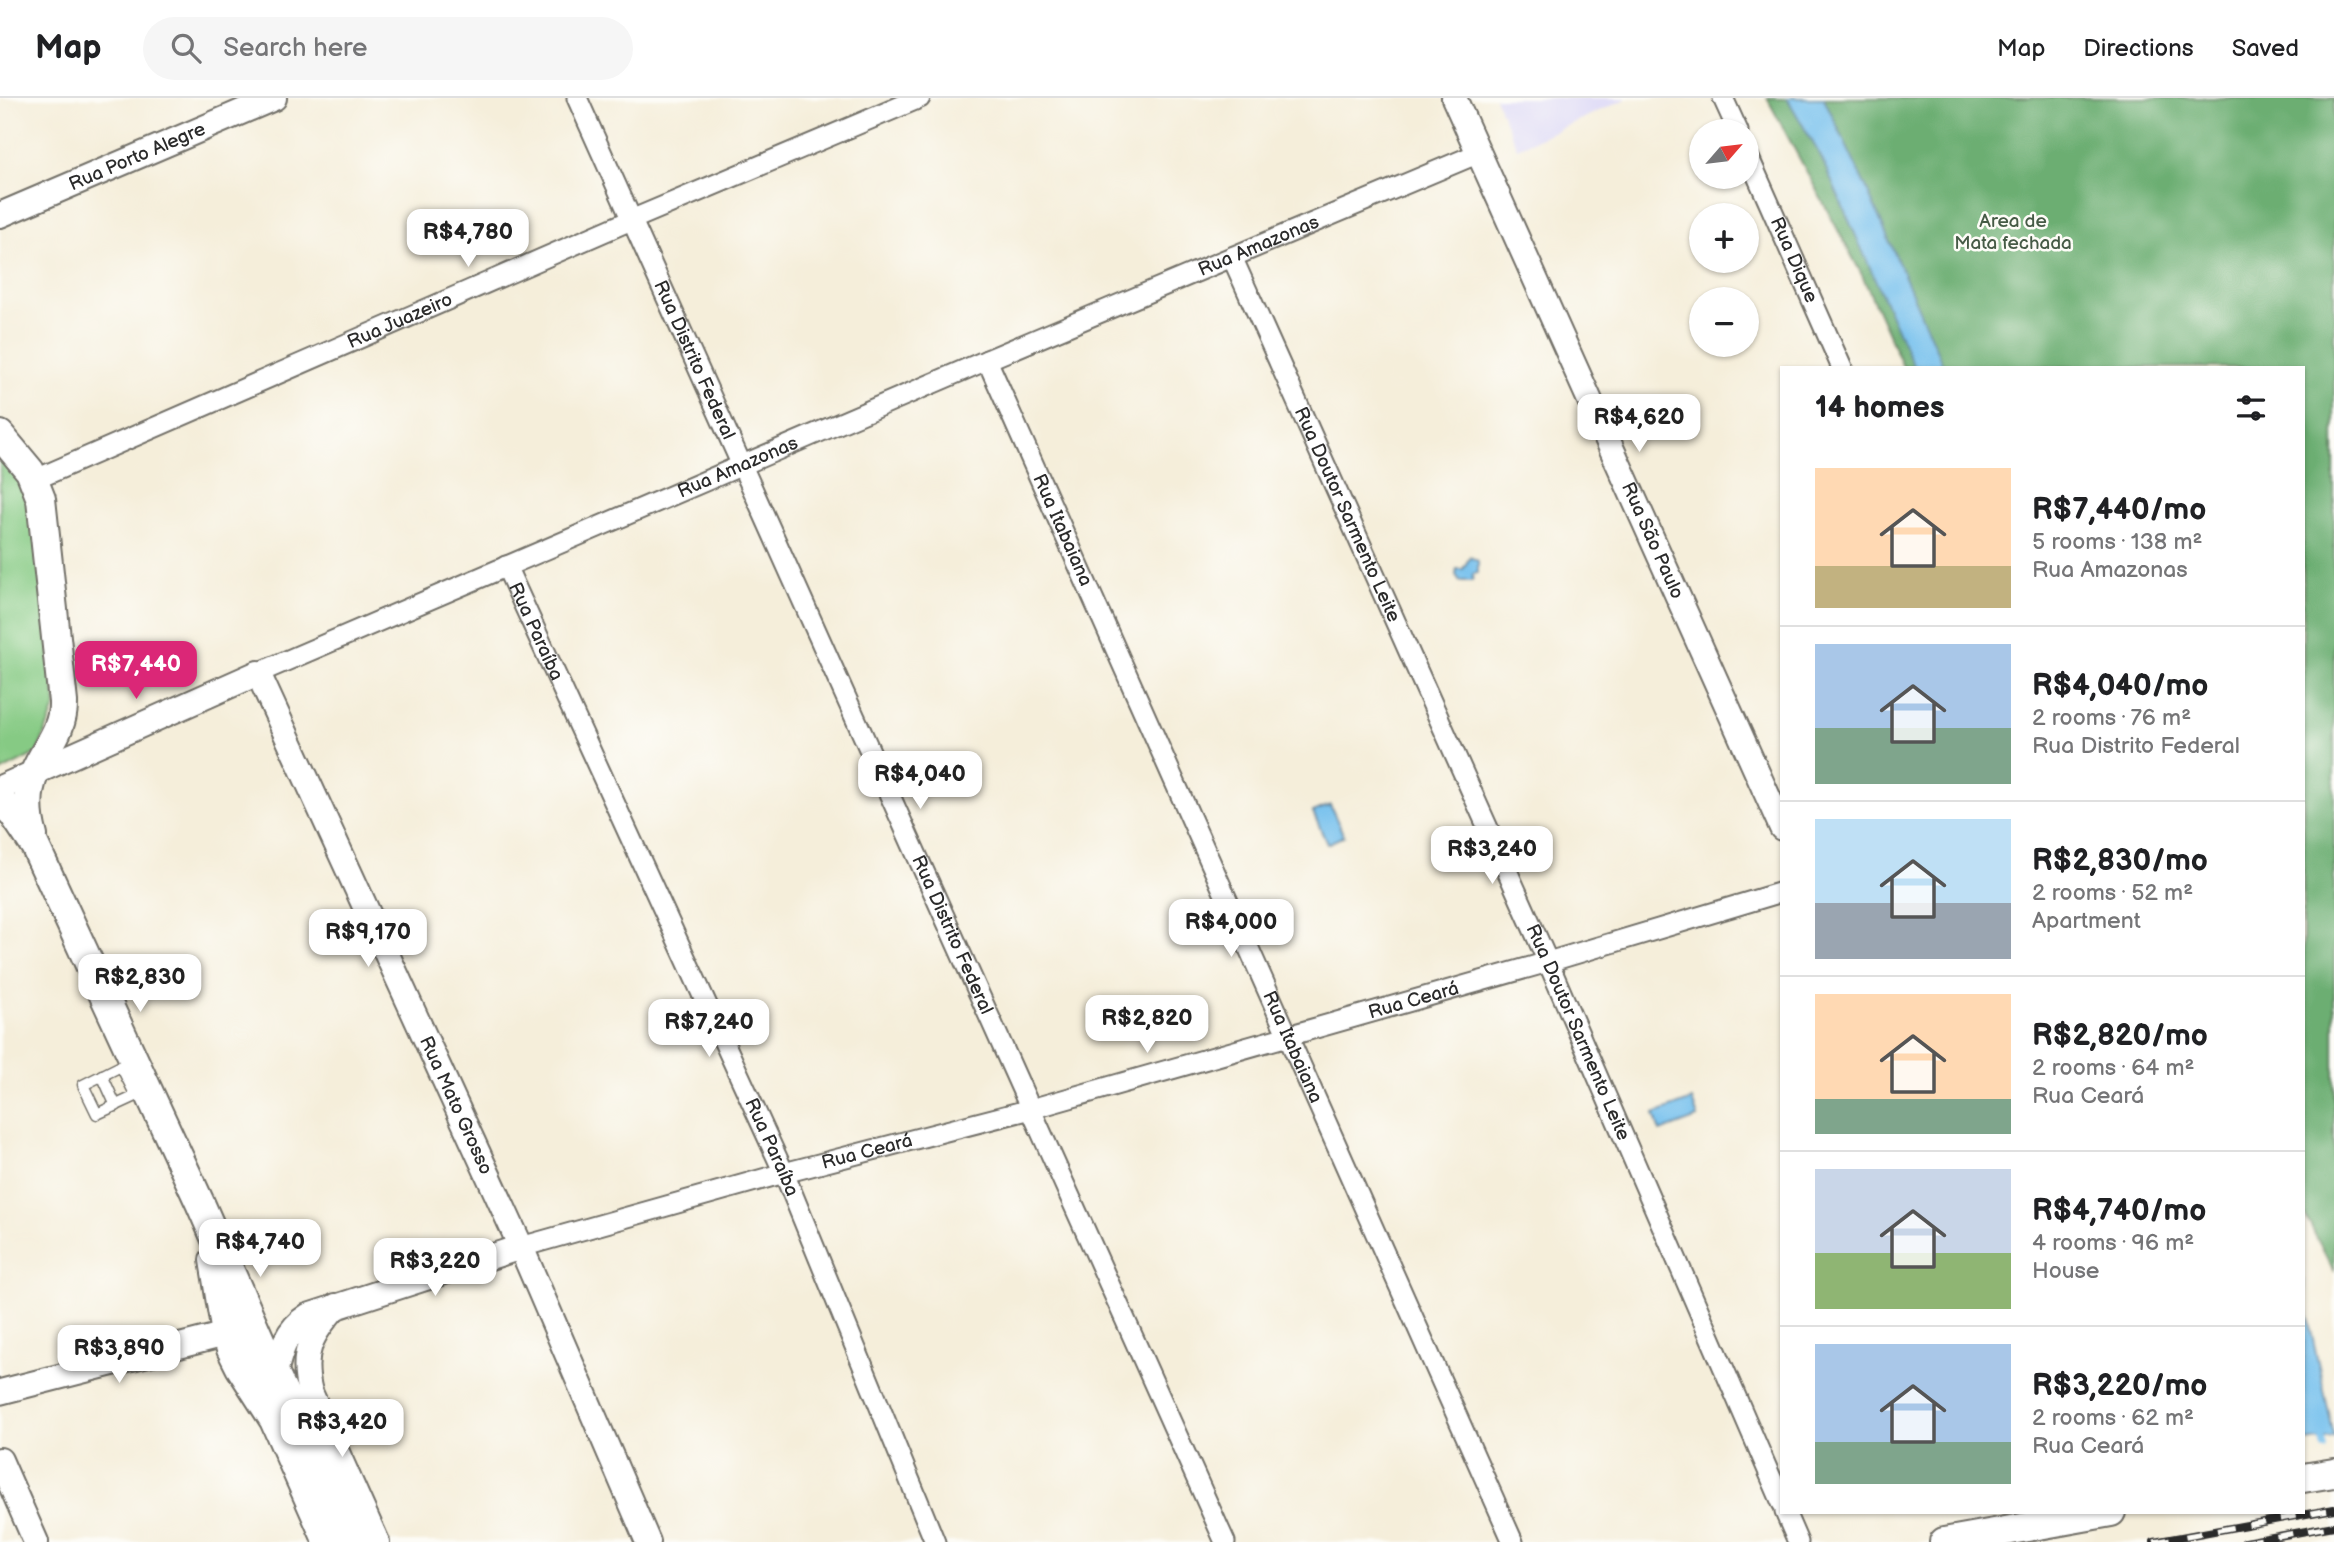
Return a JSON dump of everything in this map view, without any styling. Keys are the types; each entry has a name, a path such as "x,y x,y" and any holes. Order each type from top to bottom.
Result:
{"main road":[{"path":"0,435 34,480 43,512 64,709 57,733 35,772 28,808 35,846"},
{"path":"0,801 13,813 35,846 135,1078 200,1203 280,1385 354,1542"},
{"path":"200,1203 226,1334 240,1367 274,1420 328,1542"},
{"path":"2305,1478 2334,1474"},
{"path":"1944,1542 2095,1514"}],"street":[{"name":"Rua Porto Alegre","path":"0,215 274,98"},
{"name":"Rua Distrito Federal","path":"577,98 1224,1542"},
{"name":"Rua Juazeiro","path":"34,480 631,220 919,98"},
{"name":"Rua São Paulo","path":"1454,98 1780,824"},
{"path":"1723,98 1733,119"},
{"name":"Rua Amazonas","path":"0,788 506,566 1479,153"},
{"name":"Rua Dique","path":"1759,180 1841,366"},
{"name":"Rua Doutor Sarmento Leite","path":"1233,257 1548,962 1780,1498"},
{"name":"Rua Itabaiana","path":"987,360 1513,1542"},
{"name":"Rua Paraíba","path":"506,566 783,1173 935,1542"},
{"name":"Rua Mato Grosso","path":"258,673 521,1247 648,1542"},
{"name":"Rua Ceará","path":"280,1385 284,1344 294,1327 308,1316 336,1306 521,1247 783,1173 1031,1109 1548,962 1780,893"},
{"path":"336,1306 318,1327 310,1343 306,1376 310,1392 377,1542"},
{"path":"0,1392 226,1334 237,1334 249,1342 280,1385"},
{"path":"0,1460 36,1542"},
{"path":"1786,1514 1798,1542"}],"lane":[{"path":"121,1066 135,1078 136,1096 97,1115 83,1085 121,1066"},
{"path":"102,1075 116,1106"}],"shaded area":[{"path":"1495,98 1628,98 1517,148"}],"green space":[{"name":"Area de Mata fechada","path":"1767,98 2334,98 2334,1272 2305,1215 2305,366 1903,366 1861,273"},
{"path":"0,451 31,482 56,705 37,753 0,772"}],"water":[{"path":"1787,98 1824,98 1944,366 1914,366 1820,155"},
{"path":"1470,557 1478,561 1478,573 1473,574 1472,581 1460,581 1456,575 1457,569 1463,569"},
{"path":"1330,805 1344,836 1327,844 1313,812"},
{"path":"1692,1100 1698,1118 1660,1132 1654,1114"},
{"path":"2305,1294 2334,1436 2307,1442 2305,1434"}],"waterway":[{"path":"2320,1433 2324,1448"}],"railway":[{"path":"2154,1542 2334,1509"},
{"path":"2245,1542 2334,1526"}]}
